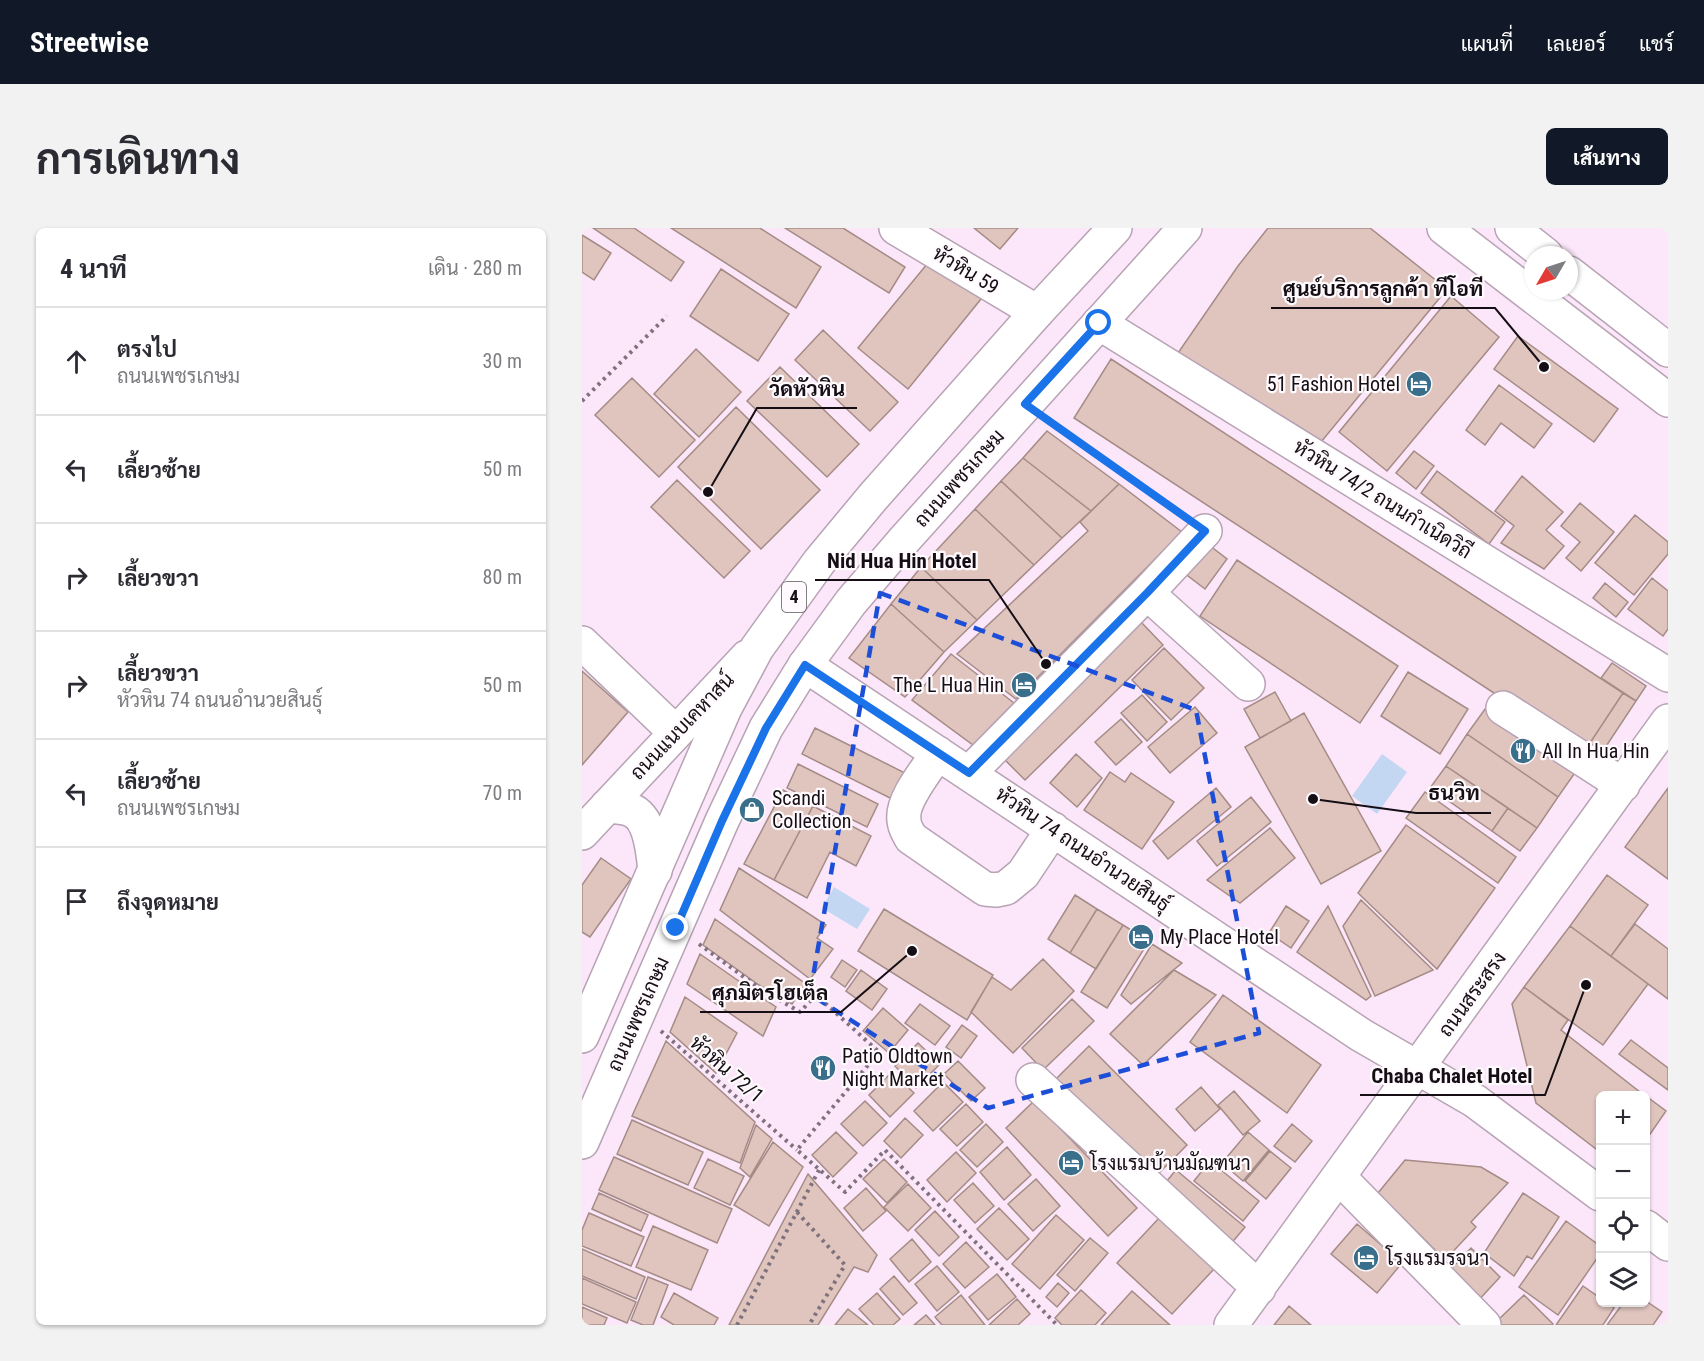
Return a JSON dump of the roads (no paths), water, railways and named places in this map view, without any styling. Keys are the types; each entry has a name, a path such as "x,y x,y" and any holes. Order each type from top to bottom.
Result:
{"street":[{"name":"หัวหิน 59","path":"896,228 1037,312"},
{"name":"4","path":"582,1036 725,708 757,648 819,562 873,498 1037,312 1115,228"},
{"name":"ถนนเพชรเกษม","path":"582,1142 722,821 766,728 805,665 851,602 1025,404 1185,228"},
{"path":"1444,228 1668,400"},
{"path":"1517,230 1536,246"},
{"path":"1578,281 1668,350"},
{"path":"1559,317 1567,300"},
{"name":"หัวหิน 74/2 ถนนกำเนิดวิถี","path":"1099,323 1668,675"},
{"path":"969,773 1205,531"},
{"path":"1147,593 1248,684"},
{"path":"582,643 675,732"},
{"name":"ถนนแนบเคหาสน์","path":"582,832 757,648"},
{"name":"หัวหิน 74 ถนนอำนวยสินธุ์","path":"805,665 1361,1035 1475,1101 1596,1191"},
{"path":"1503,708 1623,785"},
{"name":"ถนนสระสรง","path":"1231,1325 1668,721"},
{"path":"938,753 910,796 903,818 905,828 911,838 985,889 1006,888 1016,882 1053,830"},
{"name":"ถนนแนบเคหาสน์","path":"607,806 633,810 644,822 653,845 655,871"},
{"path":"1033,1080 1259,1288"},
{"path":"1339,1177 1484,1325"},
{"path":"1650,1230 1668,1244"}],"water":[{"path":"1382,754 1407,772 1377,814 1352,796"},
{"path":"834,887 870,909 857,929 822,908"}],"place":[{"name":"ศูนย์บริการลูกค้า ทีโอที","path":"1544,367"},
{"name":"51 Fashion Hotel","path":"1419,384"},
{"name":"วัดหัวหิน","path":"708,492"},
{"name":"Nid Hua Hin Hotel","path":"1046,664"},
{"name":"The L Hua Hin","path":"1024,685"},
{"name":"All In Hua Hin","path":"1523,751"},
{"name":"ธนวิท","path":"1313,799"},
{"name":"Scandi Collection","path":"752,810"},
{"name":"My Place Hotel","path":"1141,937"},
{"name":"ศุภมิตรโฮเต็ล","path":"912,951"},
{"name":"Chaba Chalet Hotel","path":"1586,985"},
{"name":"Patio Oldtown Night Market","path":"823,1068"},
{"name":"โรงแรมบ้านมัณฑนา","path":"1071,1163"},
{"name":"โรงแรมรจนา","path":"1366,1258"}]}
